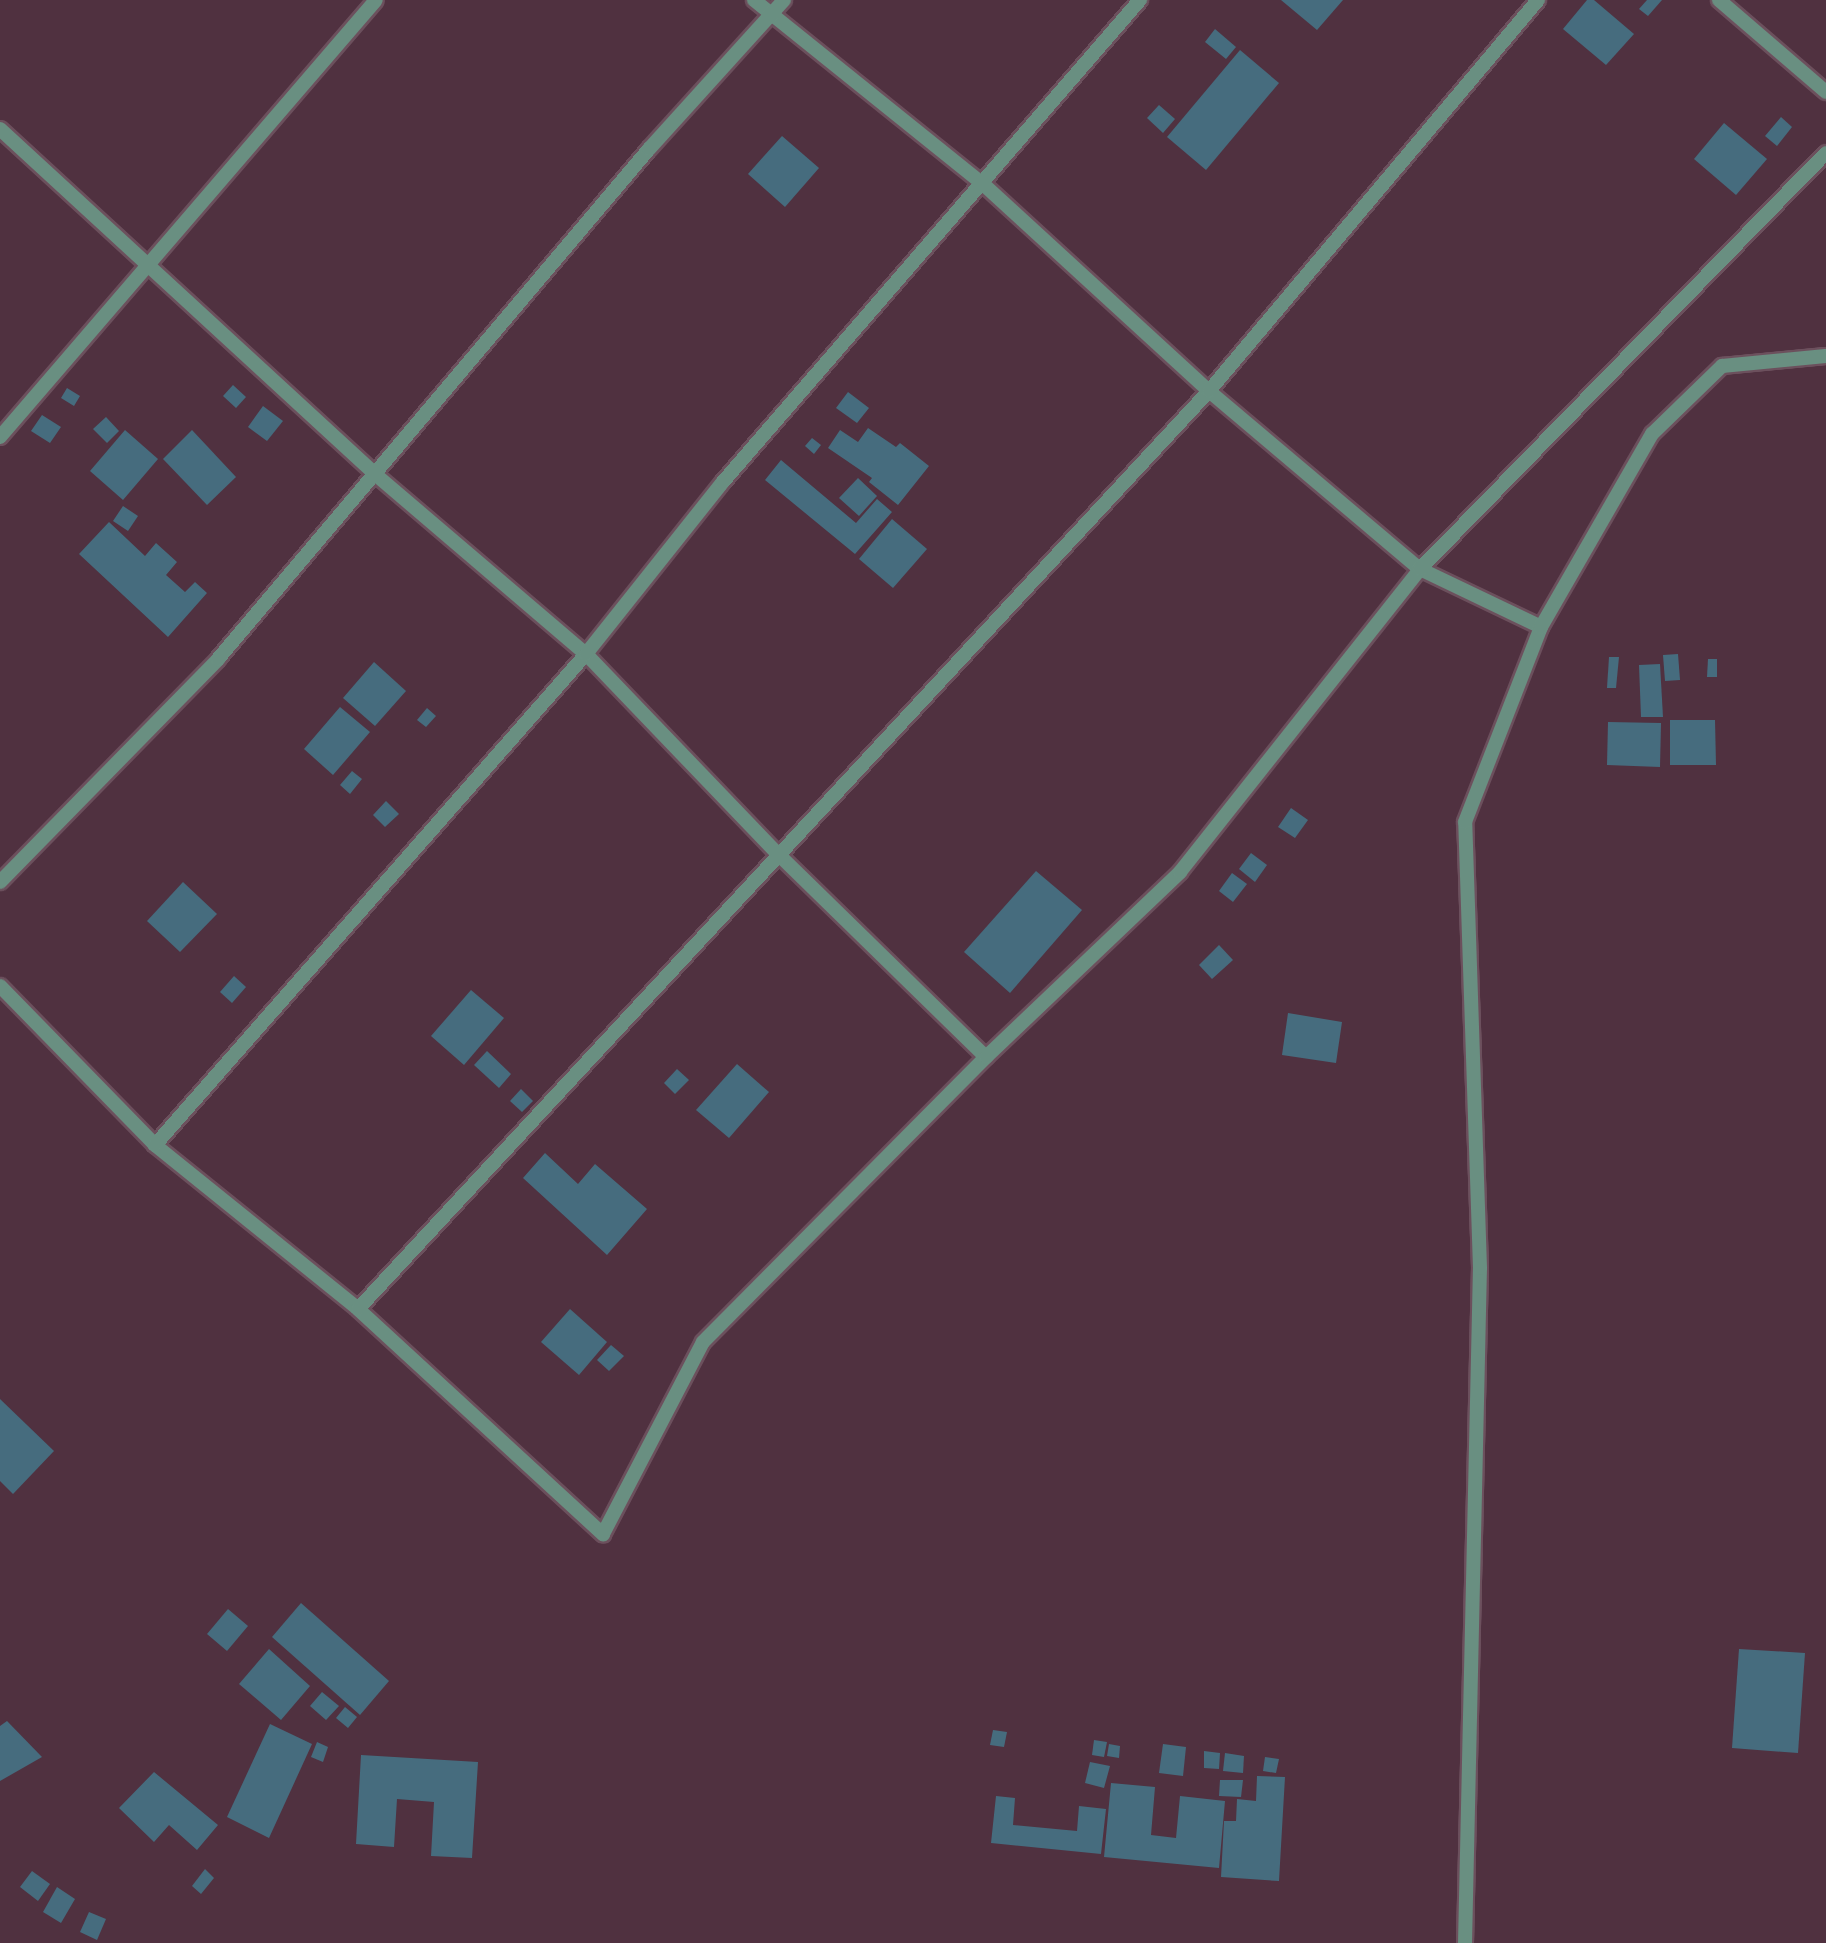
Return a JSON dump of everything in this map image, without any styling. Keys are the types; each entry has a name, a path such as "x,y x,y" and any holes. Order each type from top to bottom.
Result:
{"street":[{"path":"0,437 376,0"},
{"path":"754,0 769,16 982,183 1209,391 1420,569 1541,627"},
{"path":"0,883 218,659 640,159 783,0"},
{"path":"155,1145 586,654 722,483 1140,0"},
{"path":"358,1309 781,857 1209,391 1538,0"},
{"path":"1719,0 1826,92"},
{"path":"0,129 147,268 374,474 586,654 781,857 986,1057"},
{"path":"0,986 155,1145 358,1309 603,1534 703,1342 986,1057 1180,872 1420,569 1826,153"},
{"path":"1465,1943 1480,1268 1465,822 1541,627 1652,434 1722,366 1826,356"}],"building":[{"path":"1281,0 1343,0 1317,30"},
{"path":"1587,0 1594,0 1634,34 1606,65 1563,29"},
{"path":"1647,0 1662,0 1648,16 1639,9"},
{"path":"1215,29 1236,47 1226,59 1205,42"},
{"path":"1240,50 1279,83 1206,170 1167,137"},
{"path":"1159,105 1175,119 1163,133 1147,118"},
{"path":"1781,117 1792,127 1777,146 1765,136"},
{"path":"1724,123 1767,159 1736,195 1694,159"},
{"path":"782,136 819,168 785,207 748,174"},
{"path":"233,385 246,397 236,408 223,396"},
{"path":"67,388 80,396 74,406 61,398"},
{"path":"848,392 869,408 857,423 836,408"},
{"path":"263,406 283,421 267,441 248,427"},
{"path":"42,415 61,427 50,443 31,431"},
{"path":"106,417 119,431 107,443 93,429"},
{"path":"868,428 896,447 900,443 929,466 898,505 869,482 872,478 828,448 840,430 858,442"},
{"path":"125,430 158,459 123,500 90,471"},
{"path":"192,430 236,477 207,505 163,459"},
{"path":"812,438 821,445 814,454 805,446"},
{"path":"781,460 856,523 877,499 892,512 855,554 765,480"},
{"path":"858,478 877,496 859,516 839,498"},
{"path":"123,506 138,516 128,531 113,521"},
{"path":"892,519 927,549 893,588 859,559"},
{"path":"109,522 145,556 156,543 177,562 166,575 185,592 195,582 207,593 168,637 79,554"},
{"path":"1678,654 1680,680 1665,681 1663,655"},
{"path":"1609,657 1619,657 1616,688 1607,688"},
{"path":"1708,659 1717,659 1717,677 1707,677"},
{"path":"374,662 406,691 375,726 343,698"},
{"path":"1660,664 1663,717 1641,717 1639,665"},
{"path":"340,707 370,732 333,775 304,749"},
{"path":"427,708 436,716 426,727 417,720"},
{"path":"1670,720 1715,720 1716,765 1670,765"},
{"path":"1608,722 1661,723 1660,767 1607,765"},
{"path":"352,771 362,779 350,794 340,785"},
{"path":"386,801 399,814 385,827 373,815"},
{"path":"1291,808 1308,820 1295,838 1278,827"},
{"path":"1251,853 1267,865 1255,882 1239,869"},
{"path":"1036,871 1082,910 1010,993 964,952"},
{"path":"1232,873 1247,884 1233,902 1219,891"},
{"path":"183,882 217,914 180,952 147,921"},
{"path":"1219,945 1233,960 1212,979 1199,965"},
{"path":"234,976 246,987 232,1003 220,992"},
{"path":"471,990 504,1018 464,1065 431,1036"},
{"path":"1288,1013 1342,1022 1336,1063 1282,1055"},
{"path":"487,1051 511,1074 499,1088 474,1065"},
{"path":"737,1064 769,1092 729,1138 696,1110"},
{"path":"677,1069 689,1080 675,1094 664,1083"},
{"path":"521,1089 533,1101 522,1112 510,1101"},
{"path":"545,1153 578,1184 595,1164 647,1209 607,1255 523,1178"},
{"path":"570,1309 607,1342 579,1375 541,1342"},
{"path":"611,1345 624,1356 609,1371 597,1360"},
{"path":"0,1399 54,1451 13,1494 0,1481"},
{"path":"301,1603 389,1681 360,1715 272,1637"},
{"path":"228,1609 248,1626 227,1651 207,1634"},
{"path":"269,1649 310,1686 281,1720 239,1684"},
{"path":"1739,1649 1805,1653 1798,1753 1732,1748"},
{"path":"322,1692 339,1706 326,1720 310,1706"},
{"path":"345,1707 357,1717 348,1728 336,1718"},
{"path":"7,1721 42,1757 0,1781 0,1726"},
{"path":"270,1724 312,1744 269,1838 227,1817"},
{"path":"993,1730 1007,1732 1004,1747 990,1745"},
{"path":"1094,1740 1107,1742 1104,1757 1092,1755"},
{"path":"317,1742 328,1747 323,1762 311,1757"},
{"path":"1109,1744 1120,1746 1119,1758 1107,1756"},
{"path":"1163,1744 1186,1747 1183,1776 1159,1773"},
{"path":"1204,1751 1220,1753 1219,1769 1204,1768"},
{"path":"1225,1753 1244,1756 1243,1773 1223,1771"},
{"path":"361,1755 478,1762 472,1858 431,1856 434,1802 397,1799 394,1847 356,1844"},
{"path":"1265,1757 1279,1759 1276,1773 1263,1771"},
{"path":"1090,1762 1110,1766 1104,1788 1085,1783"},
{"path":"154,1772 218,1825 197,1850 169,1825 154,1842 119,1808"},
{"path":"1257,1776 1285,1777 1279,1881 1221,1877 1224,1821 1236,1821 1237,1799 1256,1801"},
{"path":"1220,1780 1243,1780 1241,1797 1219,1796"},
{"path":"1111,1783 1155,1787 1151,1835 1176,1838 1180,1796 1225,1801 1219,1868 1104,1857"},
{"path":"996,1796 1015,1798 1013,1825 1077,1831 1079,1806 1106,1809 1101,1854 991,1843"},
{"path":"205,1869 214,1878 201,1894 192,1886"},
{"path":"32,1871 50,1884 38,1901 20,1887"},
{"path":"57,1887 75,1899 61,1923 43,1912"},
{"path":"89,1912 106,1919 97,1940 80,1932"}]}
